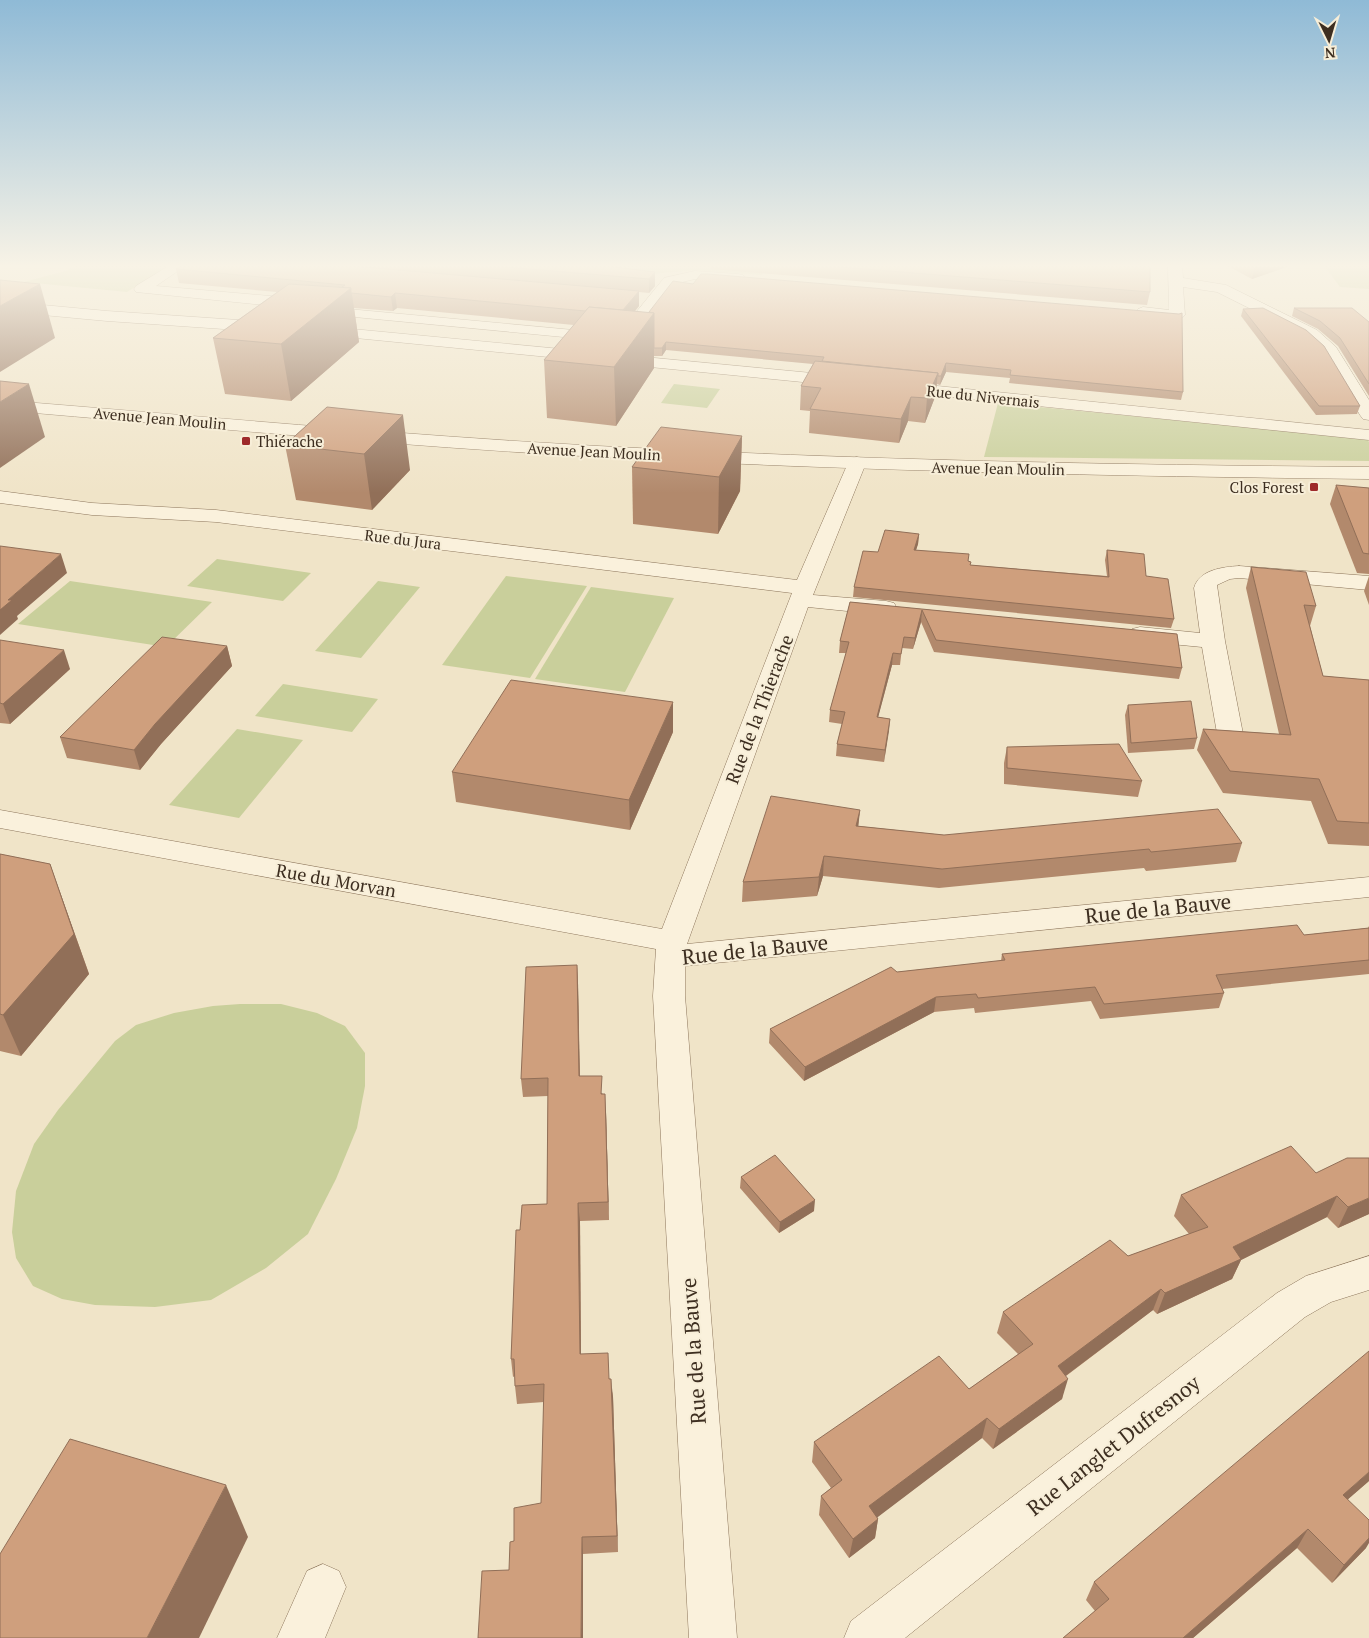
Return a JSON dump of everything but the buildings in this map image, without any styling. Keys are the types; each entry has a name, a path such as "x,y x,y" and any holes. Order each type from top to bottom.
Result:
{"street":[{"path":"421,340 859,383"},
{"path":"608,358 612,340"},
{"path":"1321,340 1336,358 1369,415"},
{"name":"Rue du Nivernais","path":"879,385 1369,434"},
{"name":"Avenue Jean Moulin","path":"0,405 483,445 857,463 1047,469 1369,473"},
{"name":"Rue de la Thierache","path":"671,949 803,594 857,463"},
{"path":"0,512 9,498"},
{"name":"Rue du Jura","path":"9,498 108,510 207,515 803,594 908,610"},
{"path":"1231,739 1213,642 1205,588 1207,581 1226,573 1254,572 1369,582"},
{"path":"1124,632 1213,642"},
{"name":"Rue du Morvan","path":"0,819 671,949"},
{"name":"Rue de la Bauve","path":"713,1638 669,996 671,949 1369,887"},
{"name":"Rue Langlet Dufresnoy","path":"868,1638 1291,1305 1320,1288 1369,1273"},
{"path":"301,1638 323,1587"}],"green space":[{"path":"674,384 720,389 707,408 661,403"},
{"path":"998,403 1367,439 1369,442 1369,461 984,457"},
{"path":"217,559 311,573 283,601 187,586"},
{"path":"506,576 587,586 530,678 442,665"},
{"path":"70,581 212,602 166,647 18,624"},
{"path":"378,581 420,587 361,658 315,651"},
{"path":"591,587 674,598 625,692 535,679"},
{"path":"283,684 378,699 352,732 255,716"},
{"path":"237,729 303,740 239,818 169,805"},
{"path":"281,1004 317,1013 345,1026 365,1053 365,1086 357,1128 336,1179 308,1234 266,1268 211,1300 155,1307 95,1305 62,1299 33,1286 16,1258 12,1232 16,1191 34,1144 58,1110 115,1041 136,1025 174,1013 213,1006"}],"place":[{"name":"Thiérache","path":"246,441"},
{"name":"Clos Forest","path":"1314,487"}]}
